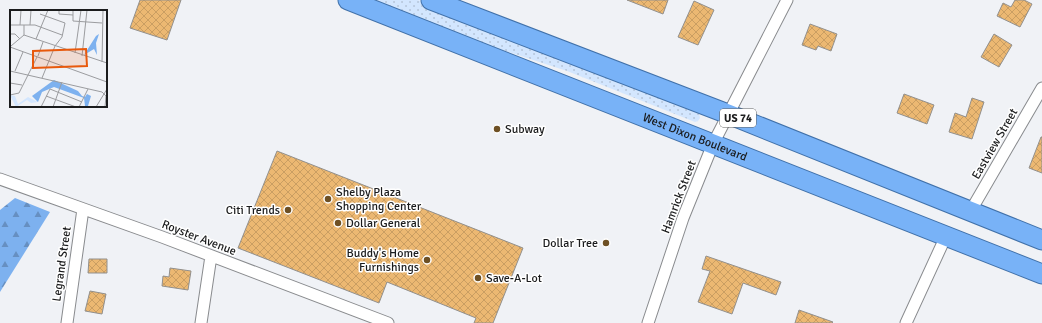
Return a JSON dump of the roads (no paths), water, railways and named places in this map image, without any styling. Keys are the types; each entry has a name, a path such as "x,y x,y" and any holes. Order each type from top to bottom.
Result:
{"highway":[{"name":"West Dixon Boulevard","path":"348,0 1042,274"},
{"name":"US 74","path":"431,0 728,114 1042,240"}],"street":[{"name":"Hamrick Street","path":"648,323 683,218 713,144 787,0"},
{"name":"Eastview Street","path":"970,212 1042,88"},
{"name":"Royster Avenue","path":"0,179 212,256 388,323"},
{"name":"Legrand Street","path":"67,323 83,209"},
{"path":"906,323 946,236"},
{"path":"201,323 212,256"}],"place":[{"name":"Subway","path":"497,129"},
{"name":"Shelby Plaza Shopping Center","path":"328,199"},
{"name":"Citi Trends","path":"288,210"},
{"name":"Dollar General","path":"338,223"},
{"name":"Dollar Tree","path":"606,243"},
{"name":"Buddy's Home Furnishings","path":"427,260"},
{"name":"Save-A-Lot","path":"478,278"}]}
